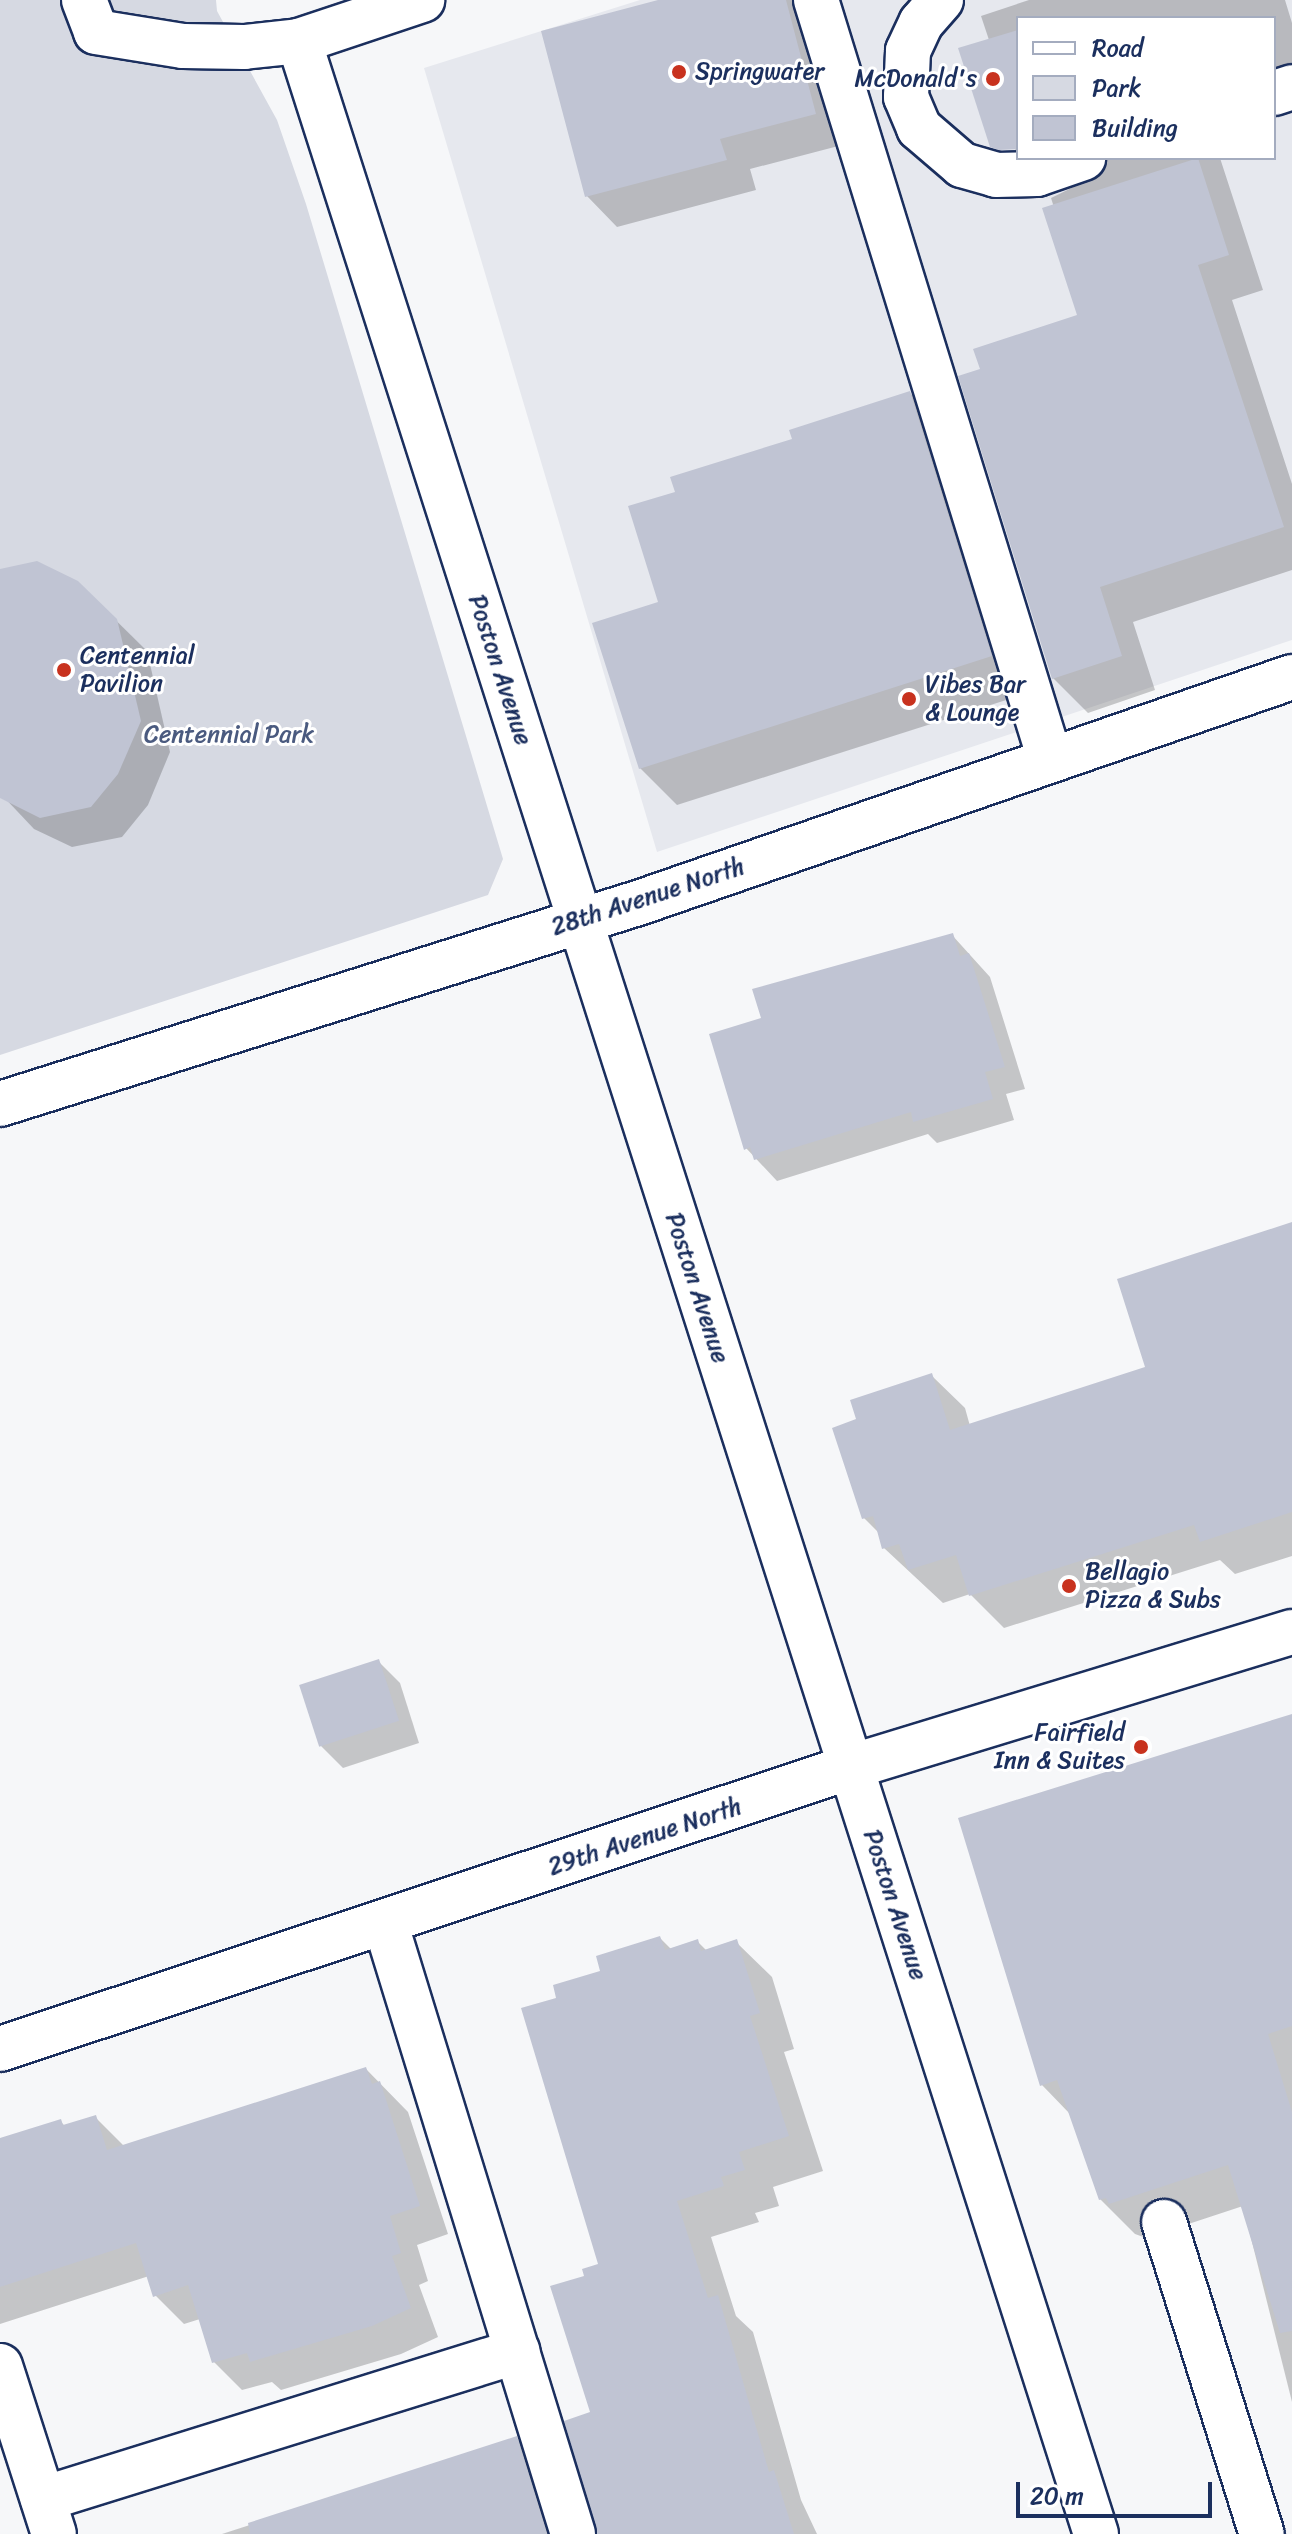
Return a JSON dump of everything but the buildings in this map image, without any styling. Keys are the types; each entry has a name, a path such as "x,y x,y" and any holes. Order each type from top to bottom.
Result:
{"street":[{"path":"84,0 96,32 183,46 299,41 422,0"},
{"path":"816,0 1050,759"},
{"path":"898,0 895,55 914,117 962,165 996,175 1037,174 1077,160"},
{"path":"914,117 908,51 921,23 941,0"},
{"name":"Poston Avenue","path":"299,41 1096,2534"},
{"path":"846,98 914,117"},
{"name":"28th Avenue North","path":"0,1104 580,919 1292,677"},
{"name":"29th Avenue North","path":"0,2049 850,1767 1292,1632"},
{"path":"385,1922 573,2534"},
{"path":"1164,2222 1262,2534"},
{"path":"0,2366 48,2516 517,2351"}],"shaded area":[{"path":"640,0 1292,0 1292,640 657,852 424,68"}],"green space":[{"name":"Centennial Park","path":"0,0 216,0 217,11 277,120 306,204 503,859 488,895 0,1055"}],"place":[{"name":"Springwater","path":"679,72"},
{"name":"McDonald's","path":"993,79"},
{"name":"Centennial Pavilion","path":"64,670"},
{"name":"Vibes Bar & Lounge","path":"909,699"},
{"name":"Bellagio Pizza & Subs","path":"1069,1586"},
{"name":"Fairfield Inn & Suites","path":"1141,1747"}]}
